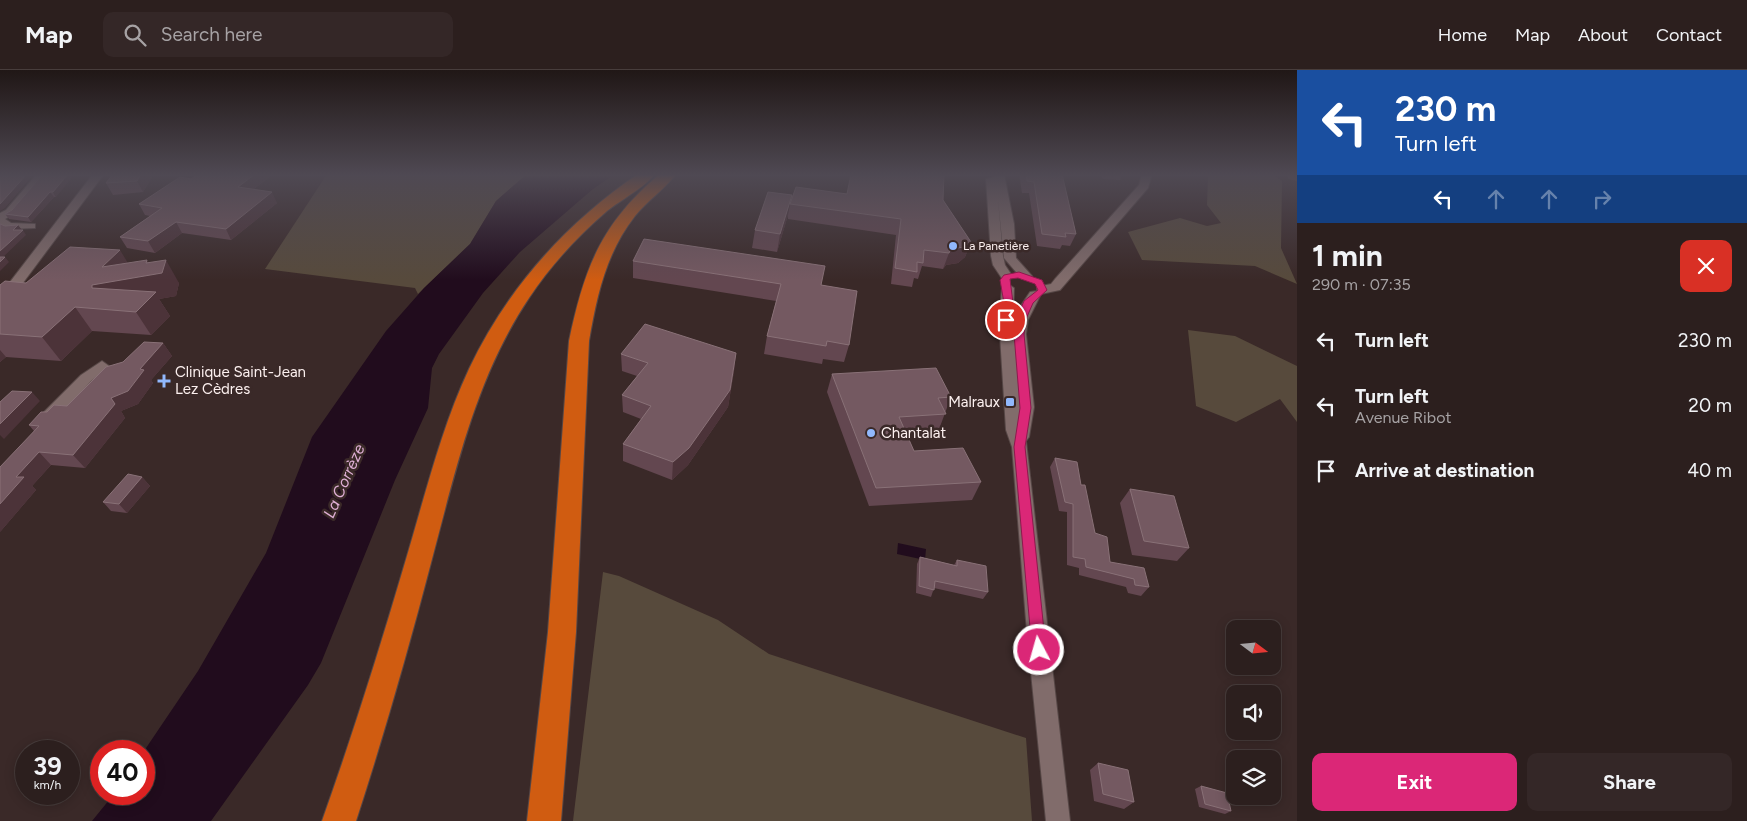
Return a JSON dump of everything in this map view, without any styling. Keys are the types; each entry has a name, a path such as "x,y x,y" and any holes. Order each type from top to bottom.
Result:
{"highway":[{"path":"339,821 366,743 458,431 490,346 526,288 571,234 600,209"},
{"path":"544,821 562,623 579,341 588,293 599,264 614,235 634,209"}],"street":[{"path":"13,209 0,219 9,226 31,226"},
{"path":"0,304 72,209"},
{"path":"994,209 997,256 1007,283 1006,320 1014,430 1020,447 1058,821"},
{"path":"1005,209 1010,258 1018,269 1042,286 1039,293"},
{"path":"1020,447 1026,408 1019,334 1021,319 1029,301 1039,293 1055,286 1124,209"},
{"path":"1007,283 1030,277 1050,279 1066,274"},
{"path":"1007,283 1020,294 1039,293"},
{"path":"33,434 86,378 102,366"}],"shaded area":[{"path":"304,209 491,209 470,244 418,294 415,288 265,269"},
{"path":"1210,209 1282,209 1281,248 1297,284 1255,266 1142,260 1128,232 1180,218 1207,226 1221,223"},
{"path":"1188,330 1235,336 1297,366 1297,422 1280,399 1236,422 1196,406"},
{"path":"603,572 619,576 718,620 769,654 1026,738 1032,821 573,821"}],"water":[{"name":"La Corrèze","path":"491,209 570,209 520,252 483,293 439,354 432,368 428,408 395,480 321,663 308,685 211,821 92,821 105,805 155,805 155,740 151,740 198,671 266,553 312,437 386,331 424,288 470,244"},
{"path":"898,543 926,549 925,560 897,554"}],"building":[{"path":"35,209 28,217 5,214 12,210"},
{"path":"160,209 251,209 226,229 176,222 148,241 120,237"},
{"path":"762,209 788,209 780,234 755,230"},
{"path":"827,209 949,209 971,242 964,247 951,249 949,253 924,250 923,263 917,262 917,272 895,268 901,219"},
{"path":"1038,209 1070,209 1076,234 1065,233 1066,237 1042,234"},
{"path":"0,224 5,226 18,225 13,230 23,230 0,251"},
{"path":"644,239 825,266 821,285 857,291 849,345 827,341 826,346 767,336 781,284 633,261"},
{"path":"70,247 120,250 102,267 147,260 146,263 166,260 162,273 92,285 92,288 156,292 136,312 75,307 42,337 0,334 0,285 5,281 26,283"},
{"path":"645,324 736,353 730,390 689,448 673,462 623,444 651,406 622,395 648,363 621,354"},
{"path":"144,342 163,343 140,369 144,370 128,391 111,398 115,404 73,455 39,452 16,477 24,477 0,504 0,467 39,426 29,425 41,412 47,412 54,405 67,406 106,367 123,362"},
{"path":"936,368 951,397 938,398 946,414 899,417 914,451 963,448 981,482 876,488 832,374"},
{"path":"12,391 32,392 0,424 0,402"},
{"path":"1055,458 1077,462 1081,485 1085,485 1095,533 1107,537 1110,562 1144,568 1149,587 1135,585 1134,579 1086,567 1085,559 1073,557 1073,504 1065,502"},
{"path":"128,474 142,477 119,504 103,502"},
{"path":"1130,489 1174,496 1189,548 1144,541"},
{"path":"920,557 957,566 957,560 986,566 988,592 935,581 934,590 919,586"},
{"path":"1098,763 1128,770 1134,802 1103,794"},
{"path":"1201,786 1226,793 1226,805 1230,805 1231,811 1205,804"}],"place":[{"name":"La Panetière","path":"953,246"},
{"name":"Clinique Saint-Jean Lez Cèdres","path":"164,381"},
{"name":"Malraux","path":"1010,402"},
{"name":"Chantalat","path":"871,433"}],"route":[{"path":"1006,320 1008,288 1005,280 1007,277 1012,275 1026,276 1039,282 1042,290 1040,294 1035,295 1029,301 1021,319 1019,334 1026,408 1020,447 1039,650"}]}
